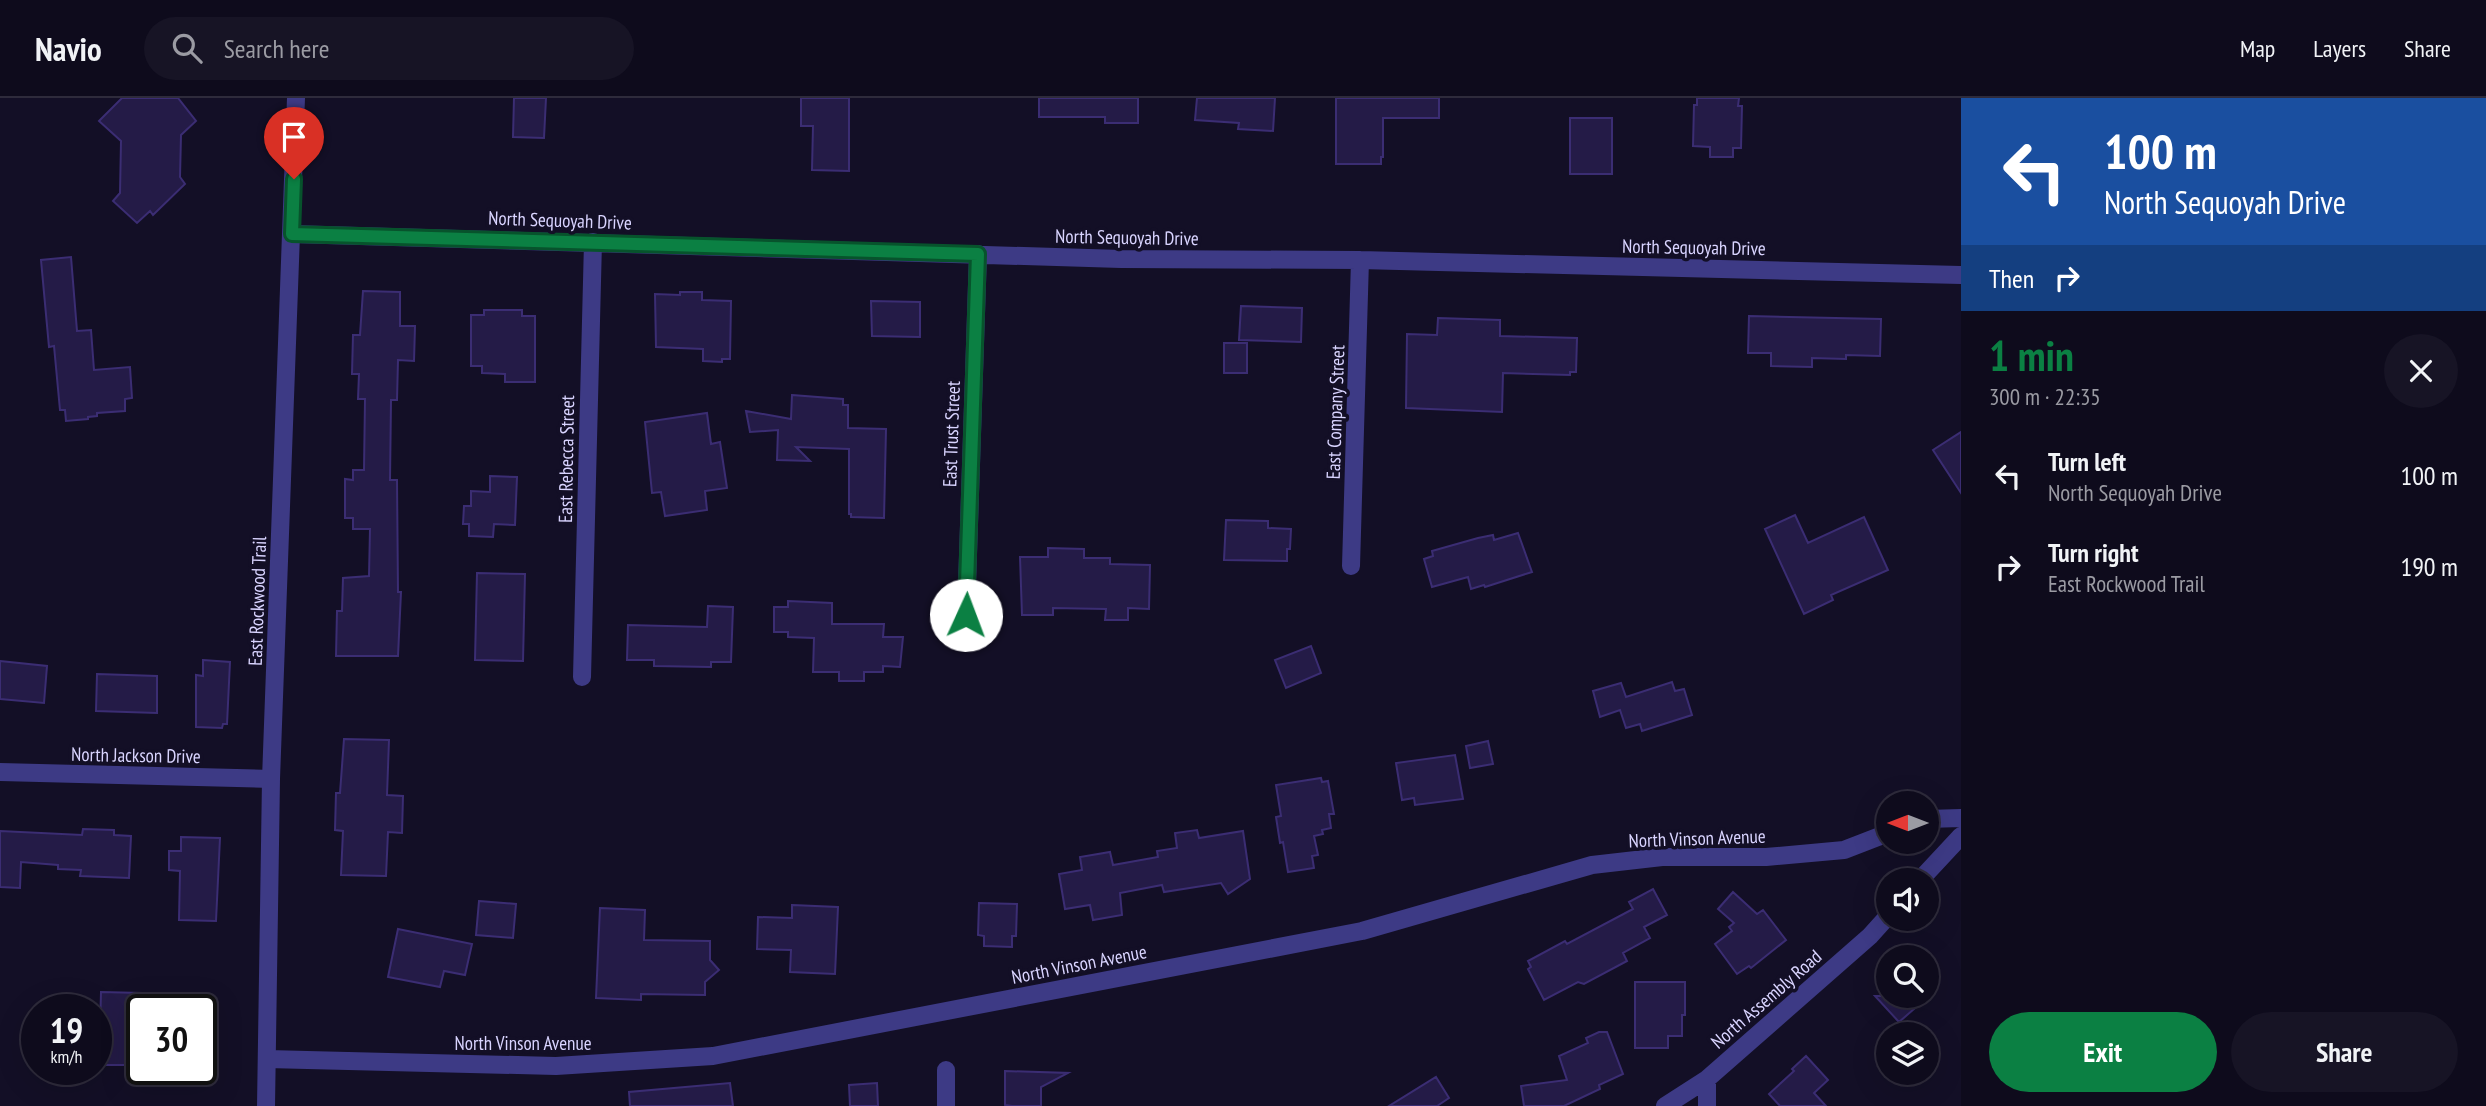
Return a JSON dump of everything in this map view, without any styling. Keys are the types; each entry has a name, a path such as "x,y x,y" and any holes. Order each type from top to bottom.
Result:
{"street":[{"name":"East Rockwood Trail","path":"266,1106 271,779 296,98"},
{"name":"North Sequoyah Drive","path":"292,234 1121,259 1360,260 1961,275"},
{"name":"East Rebecca Street","path":"582,677 593,242"},
{"name":"East Trust Street","path":"966,615 978,254"},
{"name":"East Company Street","path":"1352,566 1360,260"},
{"name":"North Jackson Drive","path":"0,772 271,779"},
{"path":"1939,819 1961,818"},
{"path":"1931,868 1961,836"},
{"name":"North Vinson Avenue","path":"267,1059 556,1066 713,1056 1362,932 1592,865 1662,857 1766,857 1844,850 1876,838"},
{"name":"North Assembly Road","path":"1665,1106 1707,1079 1876,929"},
{"path":"946,1070 946,1106"},
{"path":"1707,1079 1707,1106"}],"building":[{"path":"122,98 178,98 196,121 181,135 180,177 185,184 153,215 150,211 137,223 113,201 120,193 121,141 99,121"},
{"path":"514,98 546,98 544,138 513,137"},
{"path":"801,98 849,98 849,171 812,170 813,126 801,126"},
{"path":"1039,98 1138,98 1138,123 1105,123 1105,117 1039,117"},
{"path":"1197,98 1275,98 1273,131 1238,129 1239,123 1195,120"},
{"path":"1336,98 1439,98 1439,118 1383,118 1381,164 1336,164"},
{"path":"1697,98 1739,98 1738,106 1742,106 1741,148 1733,148 1733,157 1710,157 1710,147 1693,146 1694,105 1697,105"},
{"path":"1570,118 1612,118 1612,174 1570,174"},
{"path":"71,257 77,331 91,330 94,370 130,367 132,398 125,399 125,411 97,413 97,416 88,419 66,421 65,410 60,410 54,346 49,347 41,260"},
{"path":"363,291 400,292 400,326 415,326 414,361 398,360 397,400 391,400 390,480 397,480 398,592 401,592 398,656 336,656 337,611 342,611 343,578 369,576 370,529 353,529 353,518 345,518 345,479 353,480 353,470 364,470 365,399 358,399 359,374 352,374 353,335 360,335"},
{"path":"680,292 702,292 702,300 731,301 730,359 722,359 722,362 703,361 703,349 656,347 655,294 680,295"},
{"path":"871,301 920,302 920,337 872,336"},
{"path":"1241,306 1302,308 1301,342 1239,340"},
{"path":"484,310 522,310 522,316 535,316 535,382 505,382 505,374 482,373 482,366 471,366 471,315 484,315"},
{"path":"1749,316 1881,319 1880,356 1812,358 1812,367 1771,366 1771,353 1748,353"},
{"path":"1438,318 1500,320 1500,336 1577,338 1576,372 1570,372 1570,375 1503,373 1502,412 1406,408 1407,334 1437,335"},
{"path":"1224,343 1247,343 1247,373 1224,373"},
{"path":"792,395 843,399 843,405 848,405 848,428 886,429 884,518 851,517 849,514 849,449 796,447 810,461 777,460 778,430 750,432 746,411 791,419"},
{"path":"707,413 711,444 720,442 727,488 705,491 707,510 665,516 661,492 652,493 645,422"},
{"path":"1961,432 1961,493 1933,450"},
{"path":"490,476 517,477 515,525 494,524 493,537 469,536 469,524 463,524 464,506 471,506 471,491 490,492"},
{"path":"1795,515 1808,543 1864,517 1888,570 1831,595 1833,600 1804,614 1765,529"},
{"path":"1226,520 1268,521 1268,528 1291,529 1287,561 1224,560"},
{"path":"1518,533 1532,572 1485,587 1484,585 1471,589 1468,577 1432,587 1424,559 1433,556 1432,551 1478,538 1493,535 1494,540"},
{"path":"1048,548 1084,549 1084,558 1110,558 1110,564 1150,565 1149,609 1128,608 1128,620 1105,620 1106,609 1053,608 1053,615 1022,615 1020,557 1048,557"},
{"path":"477,573 525,574 523,661 475,660"},
{"path":"788,601 832,603 832,624 884,624 883,637 903,637 900,667 883,666 883,672 864,672 864,681 839,681 839,672 813,672 814,638 788,637 788,632 774,632 774,607 788,607"},
{"path":"708,606 733,607 731,662 711,662 711,667 654,666 654,660 627,660 628,625 707,627"},
{"path":"1311,646 1321,673 1286,688 1275,660"},
{"path":"203,660 230,662 227,724 223,724 222,728 196,727 196,675 203,676"},
{"path":"0,661 47,666 44,703 0,699"},
{"path":"97,674 157,676 157,713 96,711"},
{"path":"1672,682 1675,691 1684,689 1692,715 1642,731 1640,724 1626,728 1620,710 1600,717 1593,691 1621,683 1626,697"},
{"path":"344,739 389,740 387,795 403,796 402,833 388,832 386,876 341,875 343,831 335,830 336,793 340,793"},
{"path":"1488,741 1493,764 1470,768 1466,746"},
{"path":"1455,755 1463,799 1415,805 1414,798 1402,800 1396,763"},
{"path":"1321,778 1322,782 1328,781 1334,814 1329,814 1331,828 1314,836 1318,855 1312,856 1314,868 1288,872 1276,817 1281,816 1276,785"},
{"path":"83,829 114,830 114,835 131,836 129,878 80,876 81,870 21,862 20,888 0,887 0,831 82,835"},
{"path":"1197,830 1199,838 1243,831 1250,879 1228,894 1221,883 1164,892 1162,885 1120,893 1122,915 1093,920 1090,905 1065,909 1059,874 1082,870 1080,857 1110,852 1113,865 1158,857 1157,851 1177,848 1175,833"},
{"path":"181,837 220,838 216,921 179,920 180,871 169,870 169,851 181,851"},
{"path":"1653,889 1667,915 1644,927 1650,938 1623,953 1627,961 1584,984 1578,982 1544,1000 1528,969 1531,967 1528,961 1633,909 1629,902"},
{"path":"1733,892 1757,914 1763,910 1786,940 1751,968 1749,966 1737,974 1715,944 1732,931 1729,927 1734,923 1718,909"},
{"path":"479,901 516,904 513,938 476,935"},
{"path":"979,903 1017,904 1016,936 1012,936 1012,947 984,946 984,936 978,935"},
{"path":"792,905 838,907 835,974 790,972 791,950 757,949 758,917 792,918"},
{"path":"600,908 645,910 644,940 710,941 710,960 719,970 705,982 705,995 641,994 641,1000 596,998"},
{"path":"398,929 472,944 465,975 444,971 440,987 388,977"},
{"path":"1635,982 1685,982 1682,1036 1668,1036 1668,1048 1635,1048"},
{"path":"142,993 126,994 126,1065 112,1065 112,994 101,994"},
{"path":"1886,1008 1915,1008 1899,1022"},
{"path":"1599,1032 1607,1032 1623,1074 1599,1085 1600,1089 1564,1106 1524,1106 1521,1086 1567,1080 1559,1056 1588,1043 1586,1038"},
{"path":"1806,1056 1828,1080 1814,1093 1826,1106 1780,1106 1769,1094"},
{"path":"1005,1071 1068,1073 1041,1087 1041,1106 1012,1106 1005,1105"},
{"path":"1436,1077 1449,1098 1437,1106 1389,1106"},
{"path":"730,1083 733,1106 630,1106 629,1092"},
{"path":"877,1083 878,1106 850,1106 849,1085"}],"route":[{"path":"294,179 292,234 978,254 966,615"}]}
